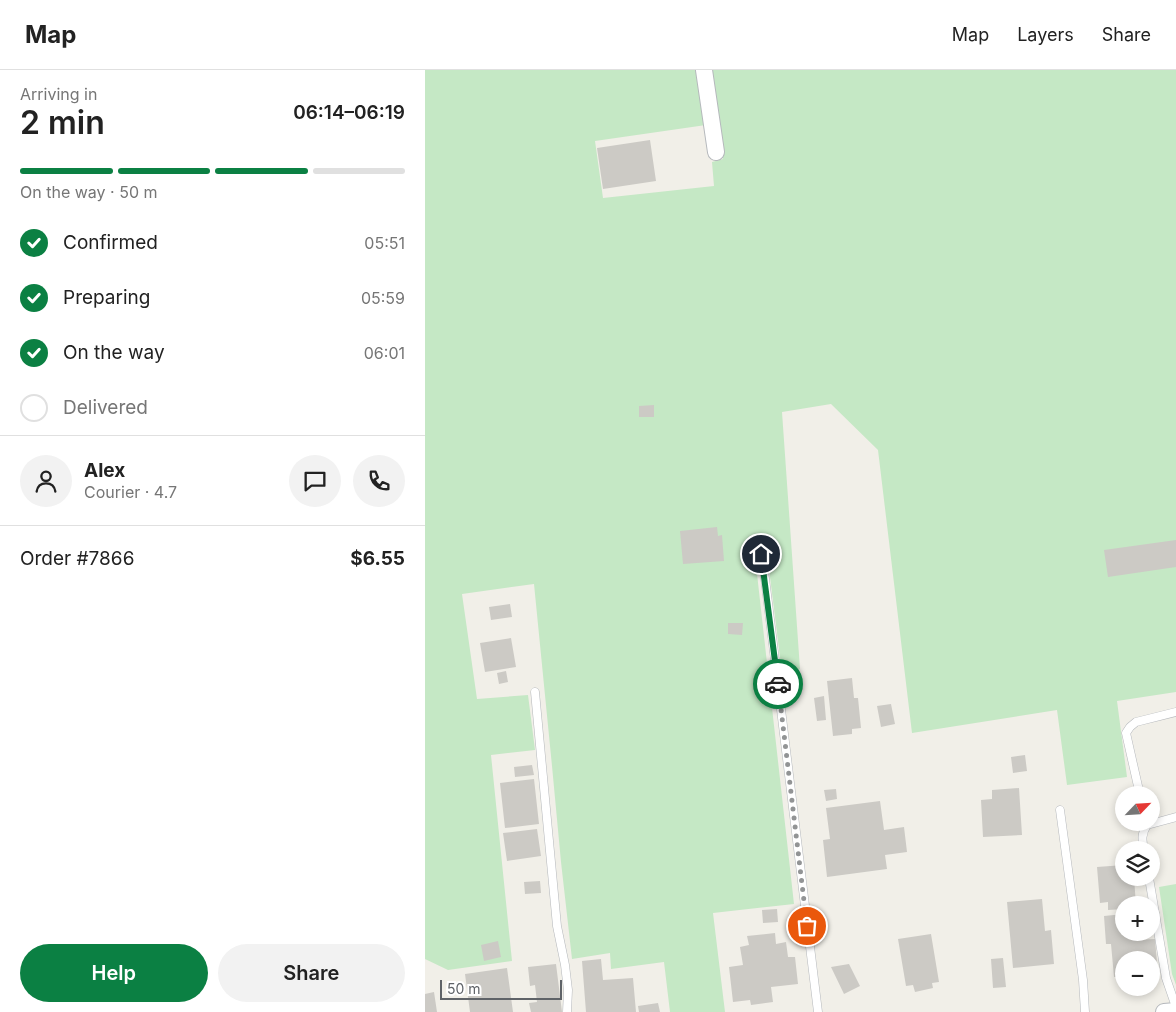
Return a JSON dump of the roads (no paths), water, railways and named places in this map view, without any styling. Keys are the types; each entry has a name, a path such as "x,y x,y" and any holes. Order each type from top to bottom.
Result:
{"street":[{"path":"704,70 716,152"},
{"path":"1163,1012 1176,1011"}],"lane":[{"path":"761,554 818,1012"},
{"path":"535,692 557,926 568,990 567,1012"},
{"path":"1138,786 1126,733 1136,722 1176,712"},
{"path":"1060,810 1083,980 1085,1012"},
{"path":"1160,821 1176,817"},
{"path":"1150,886 1166,978 1176,1007"}]}
